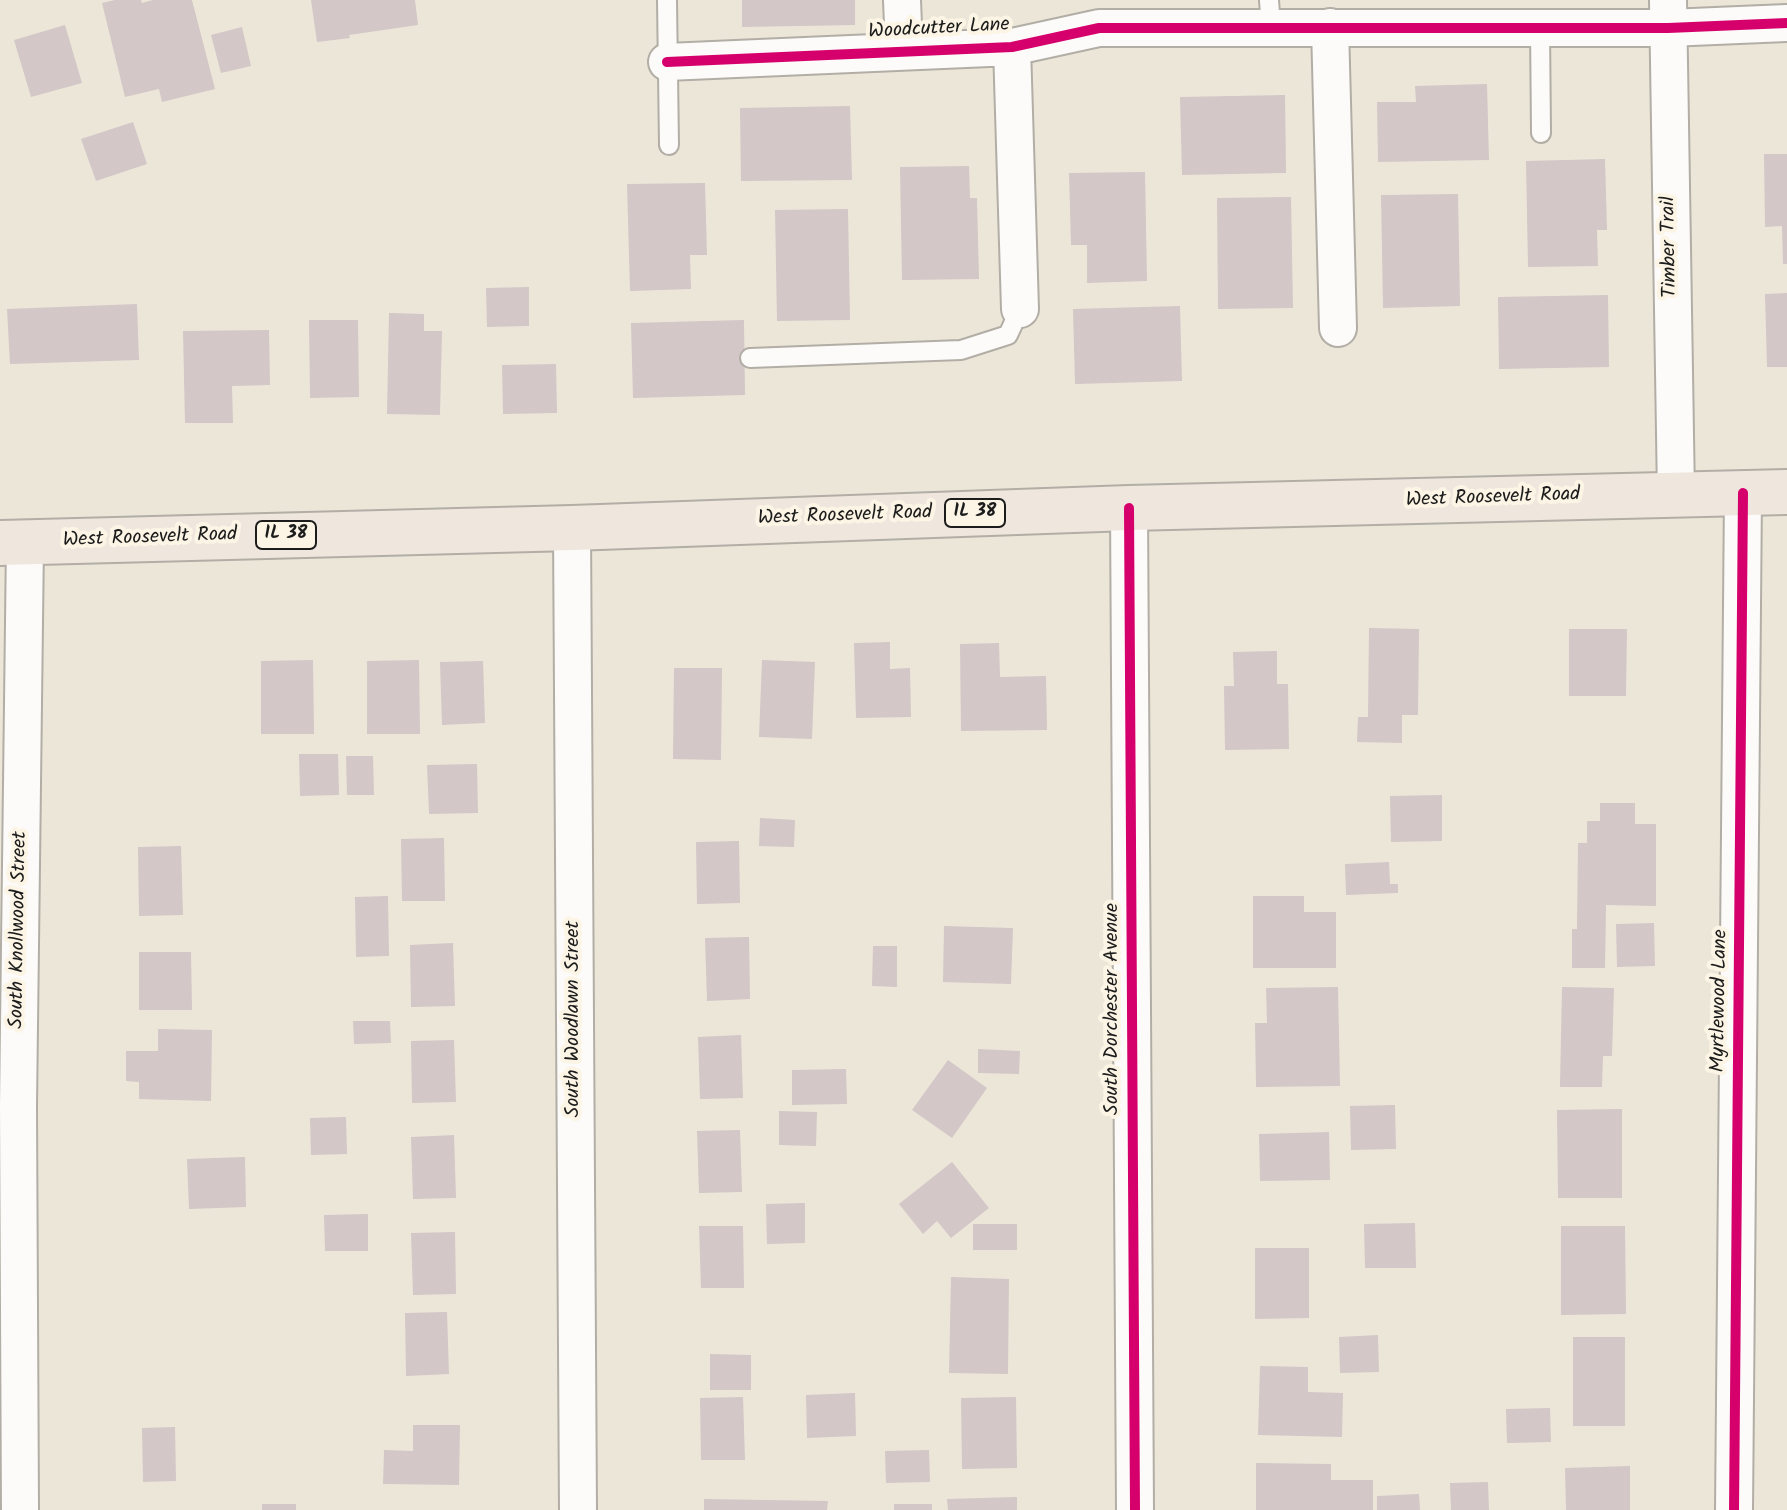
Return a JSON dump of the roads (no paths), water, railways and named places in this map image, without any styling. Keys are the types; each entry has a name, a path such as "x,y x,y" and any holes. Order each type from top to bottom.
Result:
{"main road":[{"name":"West Roosevelt Road","path":"12,542 572,528 1129,508 1787,492"}],"street":[{"name":"Woodcutter Lane","path":"902,0 904,50"},
{"name":"Woodcutter Lane","path":"667,62 1012,47 1099,28 1270,14 1330,27 1540,28 1668,14 1787,23"},
{"name":"Timber Trail","path":"1668,14 1676,495"},
{"path":"1330,27 1338,328"},
{"name":"Woodcutter Lane","path":"1012,47 1020,309"},
{"name":"Myrtlewood Lane","path":"1734,1510 1743,493"},
{"name":"South Dorchester Avenue","path":"1129,508 1135,1510"},
{"name":"South Woodlawn Street","path":"572,528 578,1510"},
{"name":"South Knollwood Street","path":"12,542 20,1510"}],"lane":[{"path":"667,0 669,145"},
{"path":"1540,28 1541,133"},
{"path":"750,358 961,350 1008,335 1020,309"}]}
